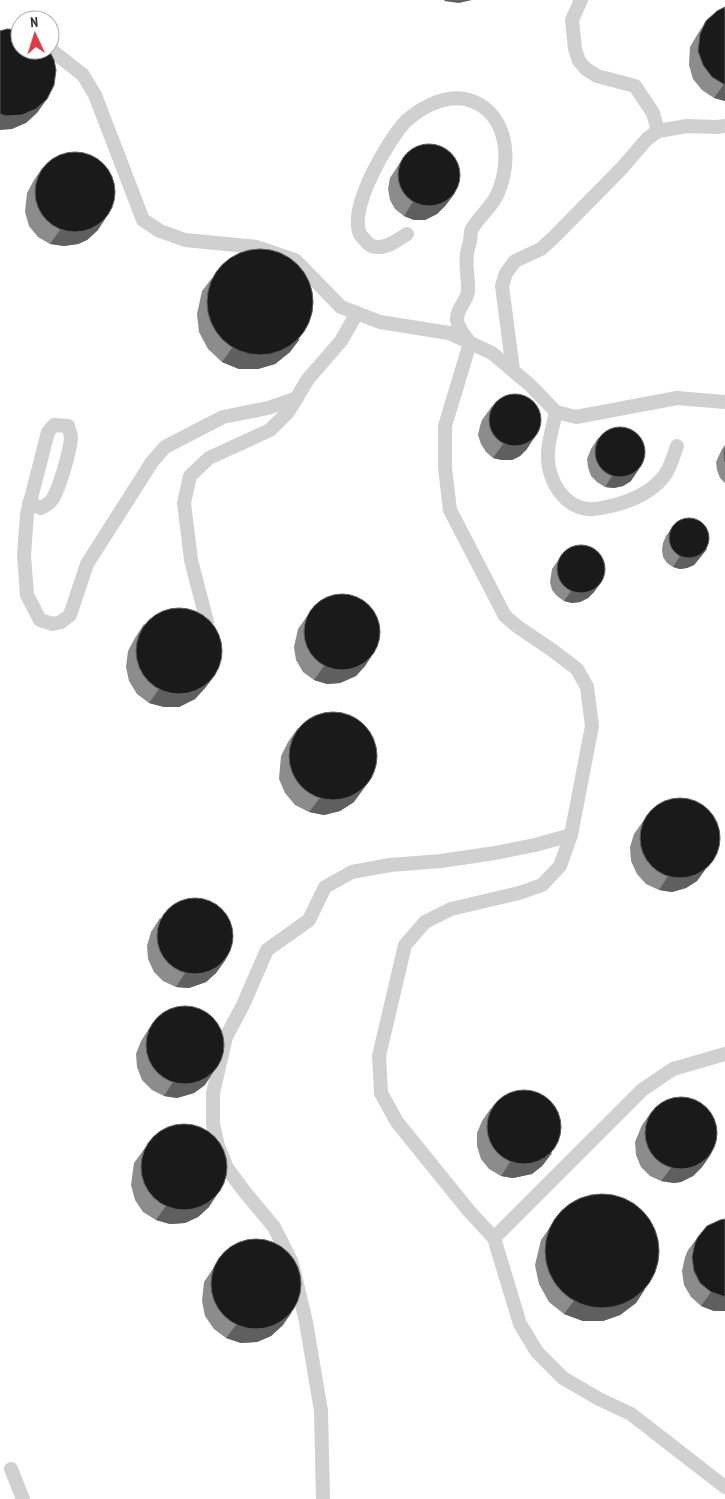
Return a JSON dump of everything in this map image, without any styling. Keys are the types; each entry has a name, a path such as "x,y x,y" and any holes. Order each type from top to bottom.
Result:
{"lane":[{"path":"581,0 572,20 575,49 579,61 596,76 635,86 653,113 658,131"},
{"path":"60,57 84,75 95,95 143,220 160,230 185,240 257,247 295,260 340,307 380,322 449,333 492,352 530,385 556,412 576,417 677,398 725,402"},
{"path":"407,234 391,244 378,248 369,246 360,234 358,225 361,203 371,177 388,143 407,121 424,109 446,98 462,98 480,104 495,118 500,126 505,144 506,158 498,194 471,230 467,254 468,292 456,318 458,326 470,343"},
{"path":"513,370 502,286 506,273 516,261 540,249 553,238 621,169 647,139 658,131 687,126 725,126"},
{"path":"206,622 191,560 184,503 190,476 209,458 270,430 288,412 308,380 341,341 357,313"},
{"path":"470,343 446,426 445,468 450,510 505,616 577,669 587,687 592,726 571,835 560,866 542,885 519,893 451,909 425,922 405,945 379,1056 380,1093 397,1122 469,1211 494,1238 520,1324 537,1352 563,1378 630,1414 725,1487"},
{"path":"29,503 42,508 52,500 57,490 68,452 71,435 68,426 54,425 48,432 26,514 24,555 27,595 40,620 53,624 61,622 70,615 87,564 152,462 166,447 223,418 268,408 297,398"},
{"path":"556,412 549,443 548,458 550,471 556,487 566,501 589,510 629,502 644,494 659,482 670,468 677,446"},
{"path":"323,1499 321,1412 306,1322 292,1263 274,1227 244,1192 227,1168 218,1146 213,1124 213,1094 226,1037 267,950 309,920 325,886 352,872 390,865 441,861 495,853 571,835"},
{"path":"494,1238 642,1090 673,1069 725,1054"},
{"path":"11,1469 23,1499"}],"building":[{"path":"725,7 725,85 712,77 703,65 698,51 700,34 706,21 717,11"},
{"path":"10,29 10,60 54,60 56,70 54,85 47,99 36,109 22,115 6,116 0,114 0,31"},
{"path":"429,144 441,146 451,153 458,163 460,175 458,187 451,197 441,204 429,206 417,204 407,197 400,187 398,175 400,163 407,153 417,146"},
{"path":"75,152 90,155 103,164 112,177 115,192 112,207 103,220 90,229 75,232 60,229 47,220 38,207 35,192 38,177 47,164 60,155"},
{"path":"260,249 280,253 298,264 309,282 313,302 309,322 298,340 280,351 260,355 240,351 222,340 211,322 207,302 211,282 222,264 240,253"},
{"path":"510,394 520,394 534,401 541,415 541,425 534,439 520,446 510,446 500,442 493,435 489,425 489,415 493,405 500,398"},
{"path":"615,427 625,427 638,434 645,447 645,457 638,470 625,477 615,477 606,473 599,466 595,457 595,447 599,438 606,431"},
{"path":"693,518 700,521 706,527 709,538 708,546 700,555 693,558 685,558 678,555 670,546 669,534 672,527 681,519"},
{"path":"581,545 590,547 598,552 603,560 605,569 603,578 598,586 590,591 581,593 572,591 564,586 559,578 557,569 559,560 564,552 572,547"},
{"path":"342,594 356,597 369,605 377,618 380,632 377,646 369,659 356,667 342,670 328,667 315,659 307,646 304,632 307,618 315,605 328,597"},
{"path":"179,608 195,611 203,615 215,627 219,635 222,651 219,667 215,675 203,687 195,691 179,694 163,691 155,687 143,675 139,667 136,651 139,635 143,627 155,615 163,611"},
{"path":"333,712 350,715 358,719 370,731 374,739 377,756 374,773 370,781 358,793 350,797 333,800 316,797 308,793 296,781 292,773 289,756 292,739 296,731 308,719 316,715"},
{"path":"680,798 695,801 708,810 717,823 720,838 717,853 708,866 695,875 680,878 665,875 652,866 643,853 640,838 643,823 652,810 665,801"},
{"path":"188,898 202,898 216,904 227,915 233,929 230,951 222,963 202,974 188,974 174,968 163,957 157,943 157,929 163,915 174,904"},
{"path":"185,1006 200,1009 212,1018 221,1030 224,1045 221,1060 212,1072 200,1081 185,1084 170,1081 158,1072 149,1060 146,1045 149,1030 158,1018 170,1009"},
{"path":"517,1090 531,1090 545,1096 555,1106 561,1120 559,1141 545,1158 531,1164 517,1164 503,1158 493,1148 487,1134 487,1120 493,1106 503,1096"},
{"path":"681,1097 695,1100 707,1107 714,1119 717,1133 714,1147 707,1159 695,1166 681,1169 667,1166 655,1159 648,1147 645,1133 648,1119 655,1107 667,1100"},
{"path":"184,1124 200,1127 208,1131 220,1143 224,1151 227,1167 224,1183 220,1191 208,1203 200,1207 184,1210 168,1207 160,1203 148,1191 144,1183 141,1167 144,1151 148,1143 160,1131 168,1127"},
{"path":"602,1194 624,1198 642,1211 655,1229 659,1251 655,1273 642,1291 624,1304 602,1308 580,1304 562,1291 549,1273 545,1251 549,1229 562,1211 580,1198"},
{"path":"725,1219 725,1297 711,1292 700,1283 694,1271 692,1257 695,1243 707,1226"},
{"path":"256,1239 273,1243 288,1252 297,1267 301,1284 297,1301 288,1316 273,1325 256,1329 239,1325 224,1316 215,1301 211,1284 215,1267 224,1252 239,1243"}]}
